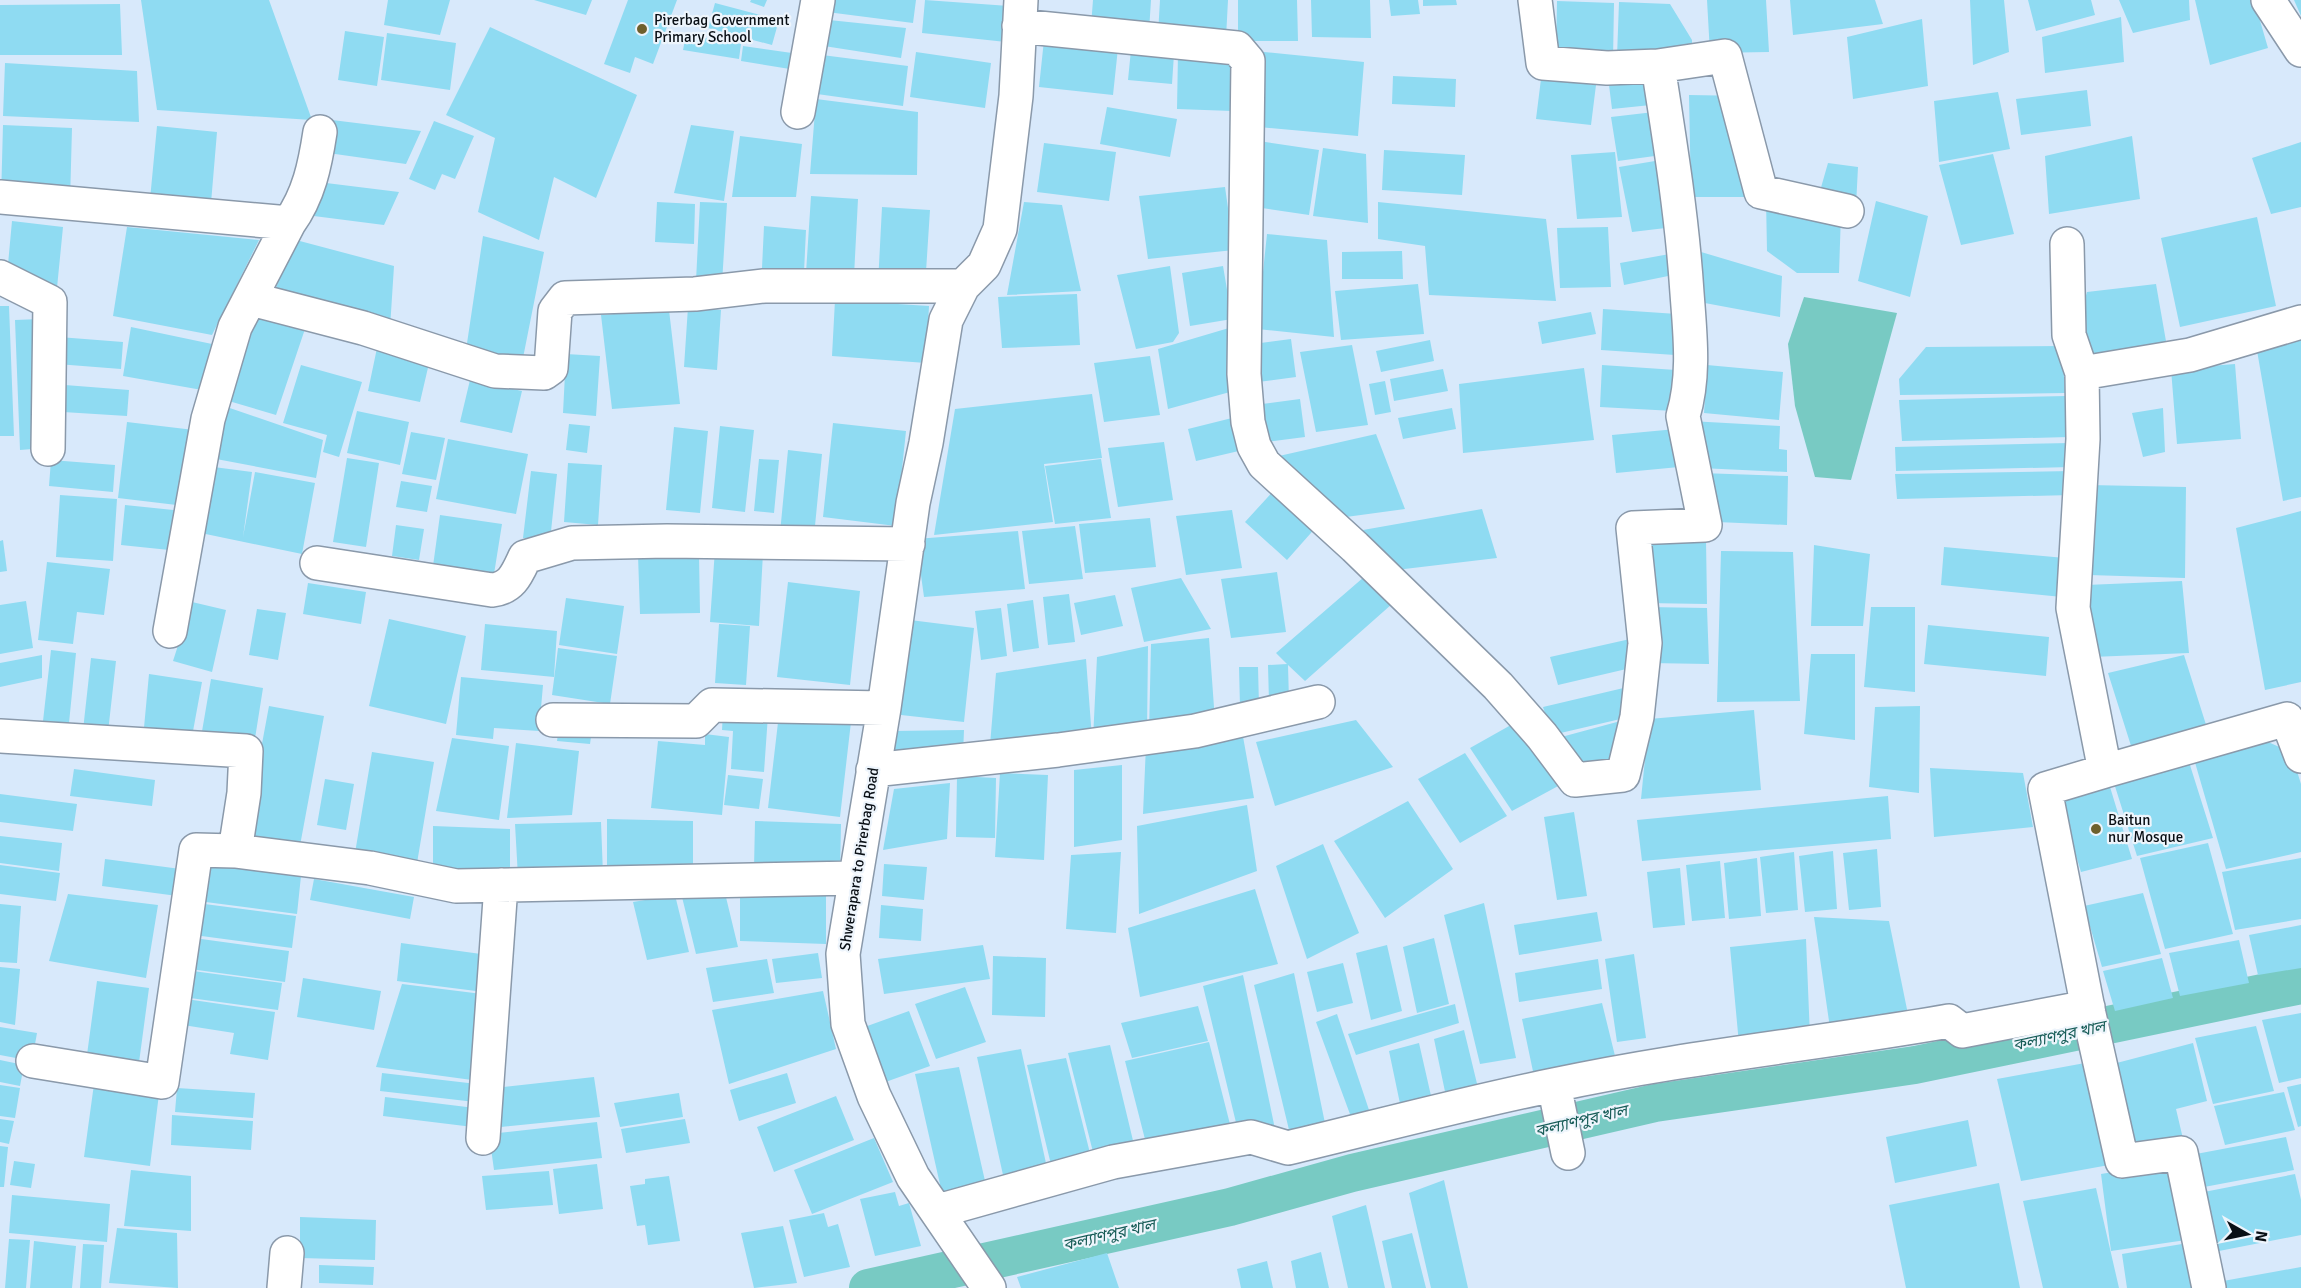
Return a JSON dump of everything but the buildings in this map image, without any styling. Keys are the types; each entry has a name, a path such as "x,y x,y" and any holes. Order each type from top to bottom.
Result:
{"street":[{"path":"798,111 818,0"},
{"path":"1535,0 1543,63 1607,68 1658,66 1725,56 1761,192 1847,211"},
{"path":"2268,0 2301,50"},
{"path":"1020,13 1237,48 1248,62 1244,374 1248,422 1254,446 1264,464 1355,547 1498,686 1542,736 1575,780 1623,775 1631,740 1645,643 1633,528 1705,525 1683,416 1688,400 1692,357 1682,214 1658,66"},
{"name":"Shwerapara to Pirerbag Road","path":"989,1288 913,1177 878,1107 848,1024 843,954 884,708 913,503 926,443 946,320 963,286 984,264 999,229 1016,96 1020,13"},
{"path":"170,631 208,419 236,327 289,224 302,205 314,170 320,132"},
{"path":"0,197 289,224"},
{"path":"2067,244 2069,334 2082,373 2083,439 2073,608 2105,771"},
{"path":"0,277 50,302 48,449"},
{"path":"251,299 363,328 495,370 544,373 551,368 555,311 565,298 695,294 764,286 963,286"},
{"path":"2082,373 2190,355 2301,322"},
{"path":"317,563 492,590 502,589 514,579 525,557 572,543 667,541 908,544"},
{"path":"873,770 1058,750 1195,731 1318,702"},
{"path":"553,720 696,721 712,705 884,708"},
{"path":"2209,1288 2181,1153 2122,1161 2096,1045 2045,789 2287,719 2301,756"},
{"path":"0,736 246,751 244,793 235,851"},
{"path":"33,1061 162,1082 196,850 235,851 370,868 456,886 855,878"},
{"path":"483,1138 501,885"},
{"path":"938,1211 1113,1162 1251,1137 1288,1148 1562,1121 1666,1064 1824,1043 1949,1022 1962,1031 2089,1010"},
{"path":"284,1288 287,1253"}],"shaded area":[{"path":"1804,297 1897,313 1851,480 1815,477 1795,406 1788,344"}],"waterway":[{"name":"কল্যাণপুর খাল","path":"868,1288 1230,1207 1352,1173 1655,1103 1915,1065 2301,985"}],"place":[{"name":"Pirerbag Government Primary School","path":"642,29"},
{"name":"Baitun nur Mosque","path":"2096,829"}]}
